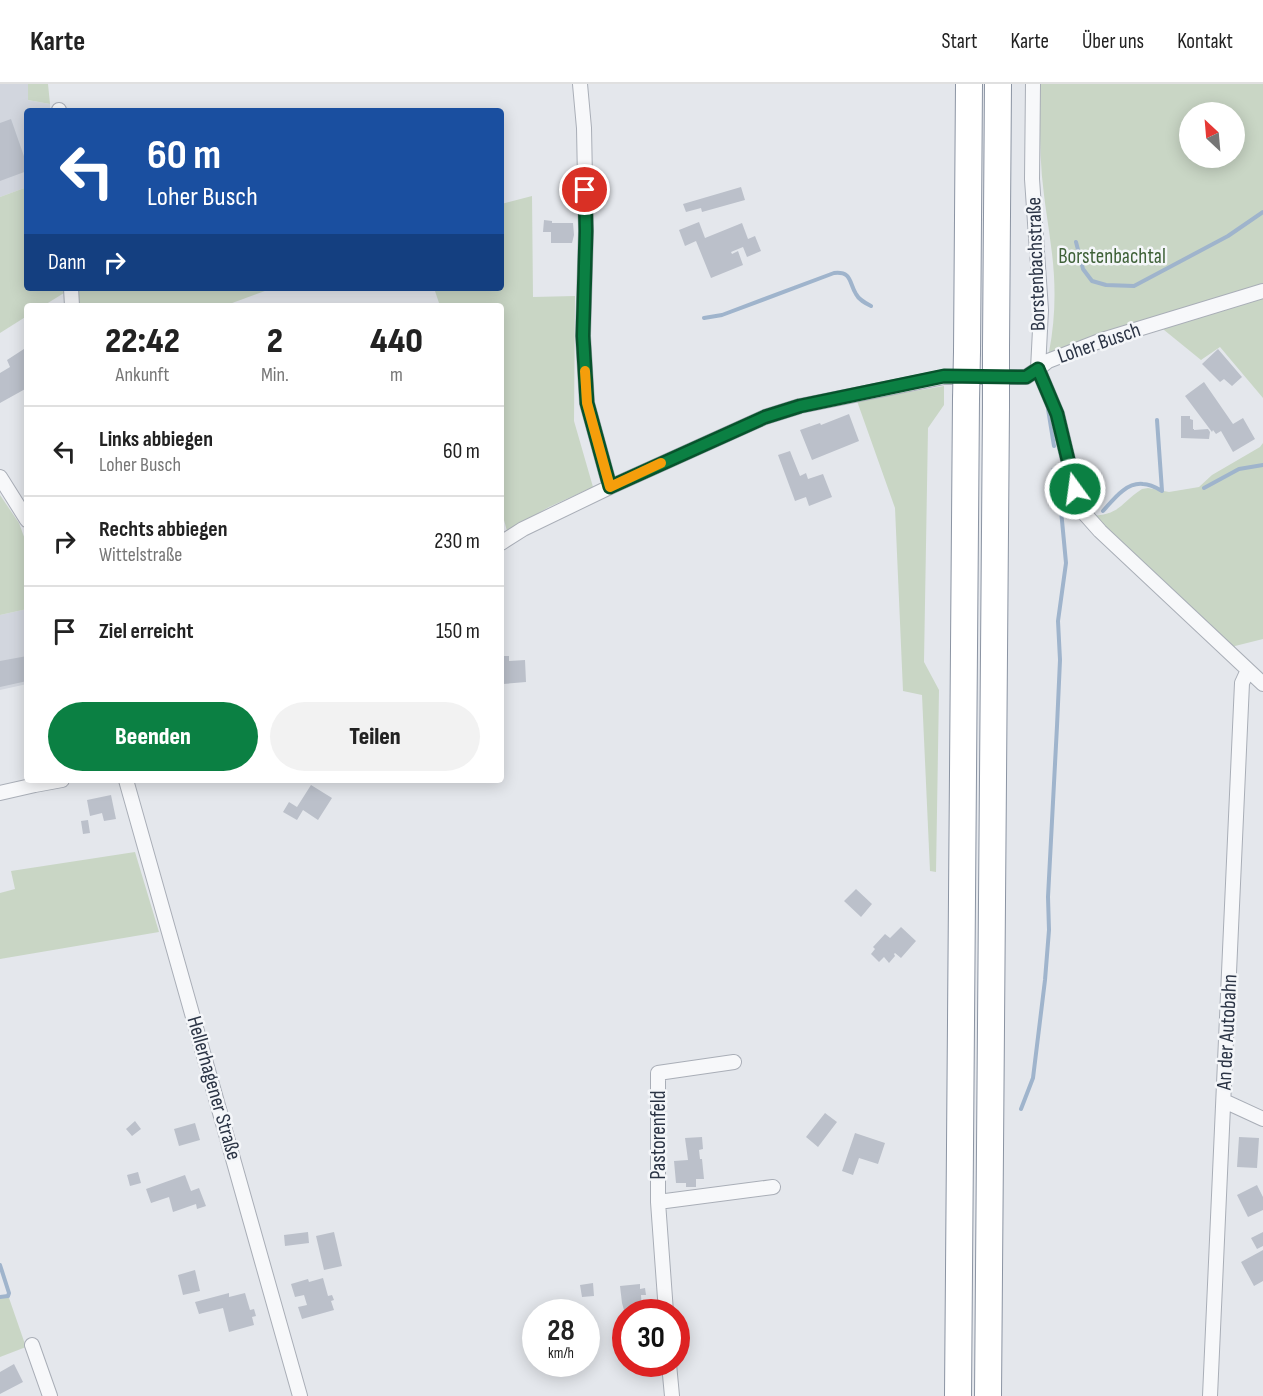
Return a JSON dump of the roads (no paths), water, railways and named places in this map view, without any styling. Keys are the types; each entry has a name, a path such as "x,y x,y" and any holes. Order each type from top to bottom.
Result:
{"highway":[{"path":"958,1396 969,84"},
{"path":"988,1396 998,84"}],"street":[{"path":"580,84 584,139 586,231 583,336 587,403 610,487"},
{"name":"Borstenbachstraße","path":"1033,84 1032,178 1041,310 1038,369 1057,414 1075,489 1084,513 1100,531 1263,684"},
{"name":"Loher Busch","path":"504,541 523,529 610,487 765,417 800,406 944,376 1026,377 1048,361 1102,340 1263,291"},
{"path":"0,477 24,515"},
{"name":"An der Autobahn","path":"1210,1396 1242,683 1248,670"},
{"path":"0,793 42,783"},
{"name":"Hellerhagener Straße","path":"127,783 300,1396"},
{"name":"Pastorenfeld","path":"665,1299 658,1202 658,1073 734,1062"},
{"path":"1224,1101 1263,1119"},
{"name":"Pastorenfeld","path":"658,1202 772,1187"},
{"path":"32,1345 50,1396"},
{"path":"670,1377 672,1396"}],"waterway":[{"path":"1076,242 1083,269 1092,281 1106,285 1134,286 1228,236 1263,212"},
{"path":"704,318 722,315 834,273 847,276 857,296 871,306"},
{"path":"1048,409 1054,446"},
{"path":"1103,511 1120,493 1131,486 1145,484 1162,491 1157,420"},
{"path":"1204,488 1239,469 1263,465"},
{"path":"1021,1109 1033,1078 1049,930 1048,897 1060,660 1058,621 1066,563 1061,510 1053,470"},
{"path":"0,1265 9,1293 8,1296 0,1297"}],"park label":[{"name":"Borstenbachtal","path":"1112,256"}]}
